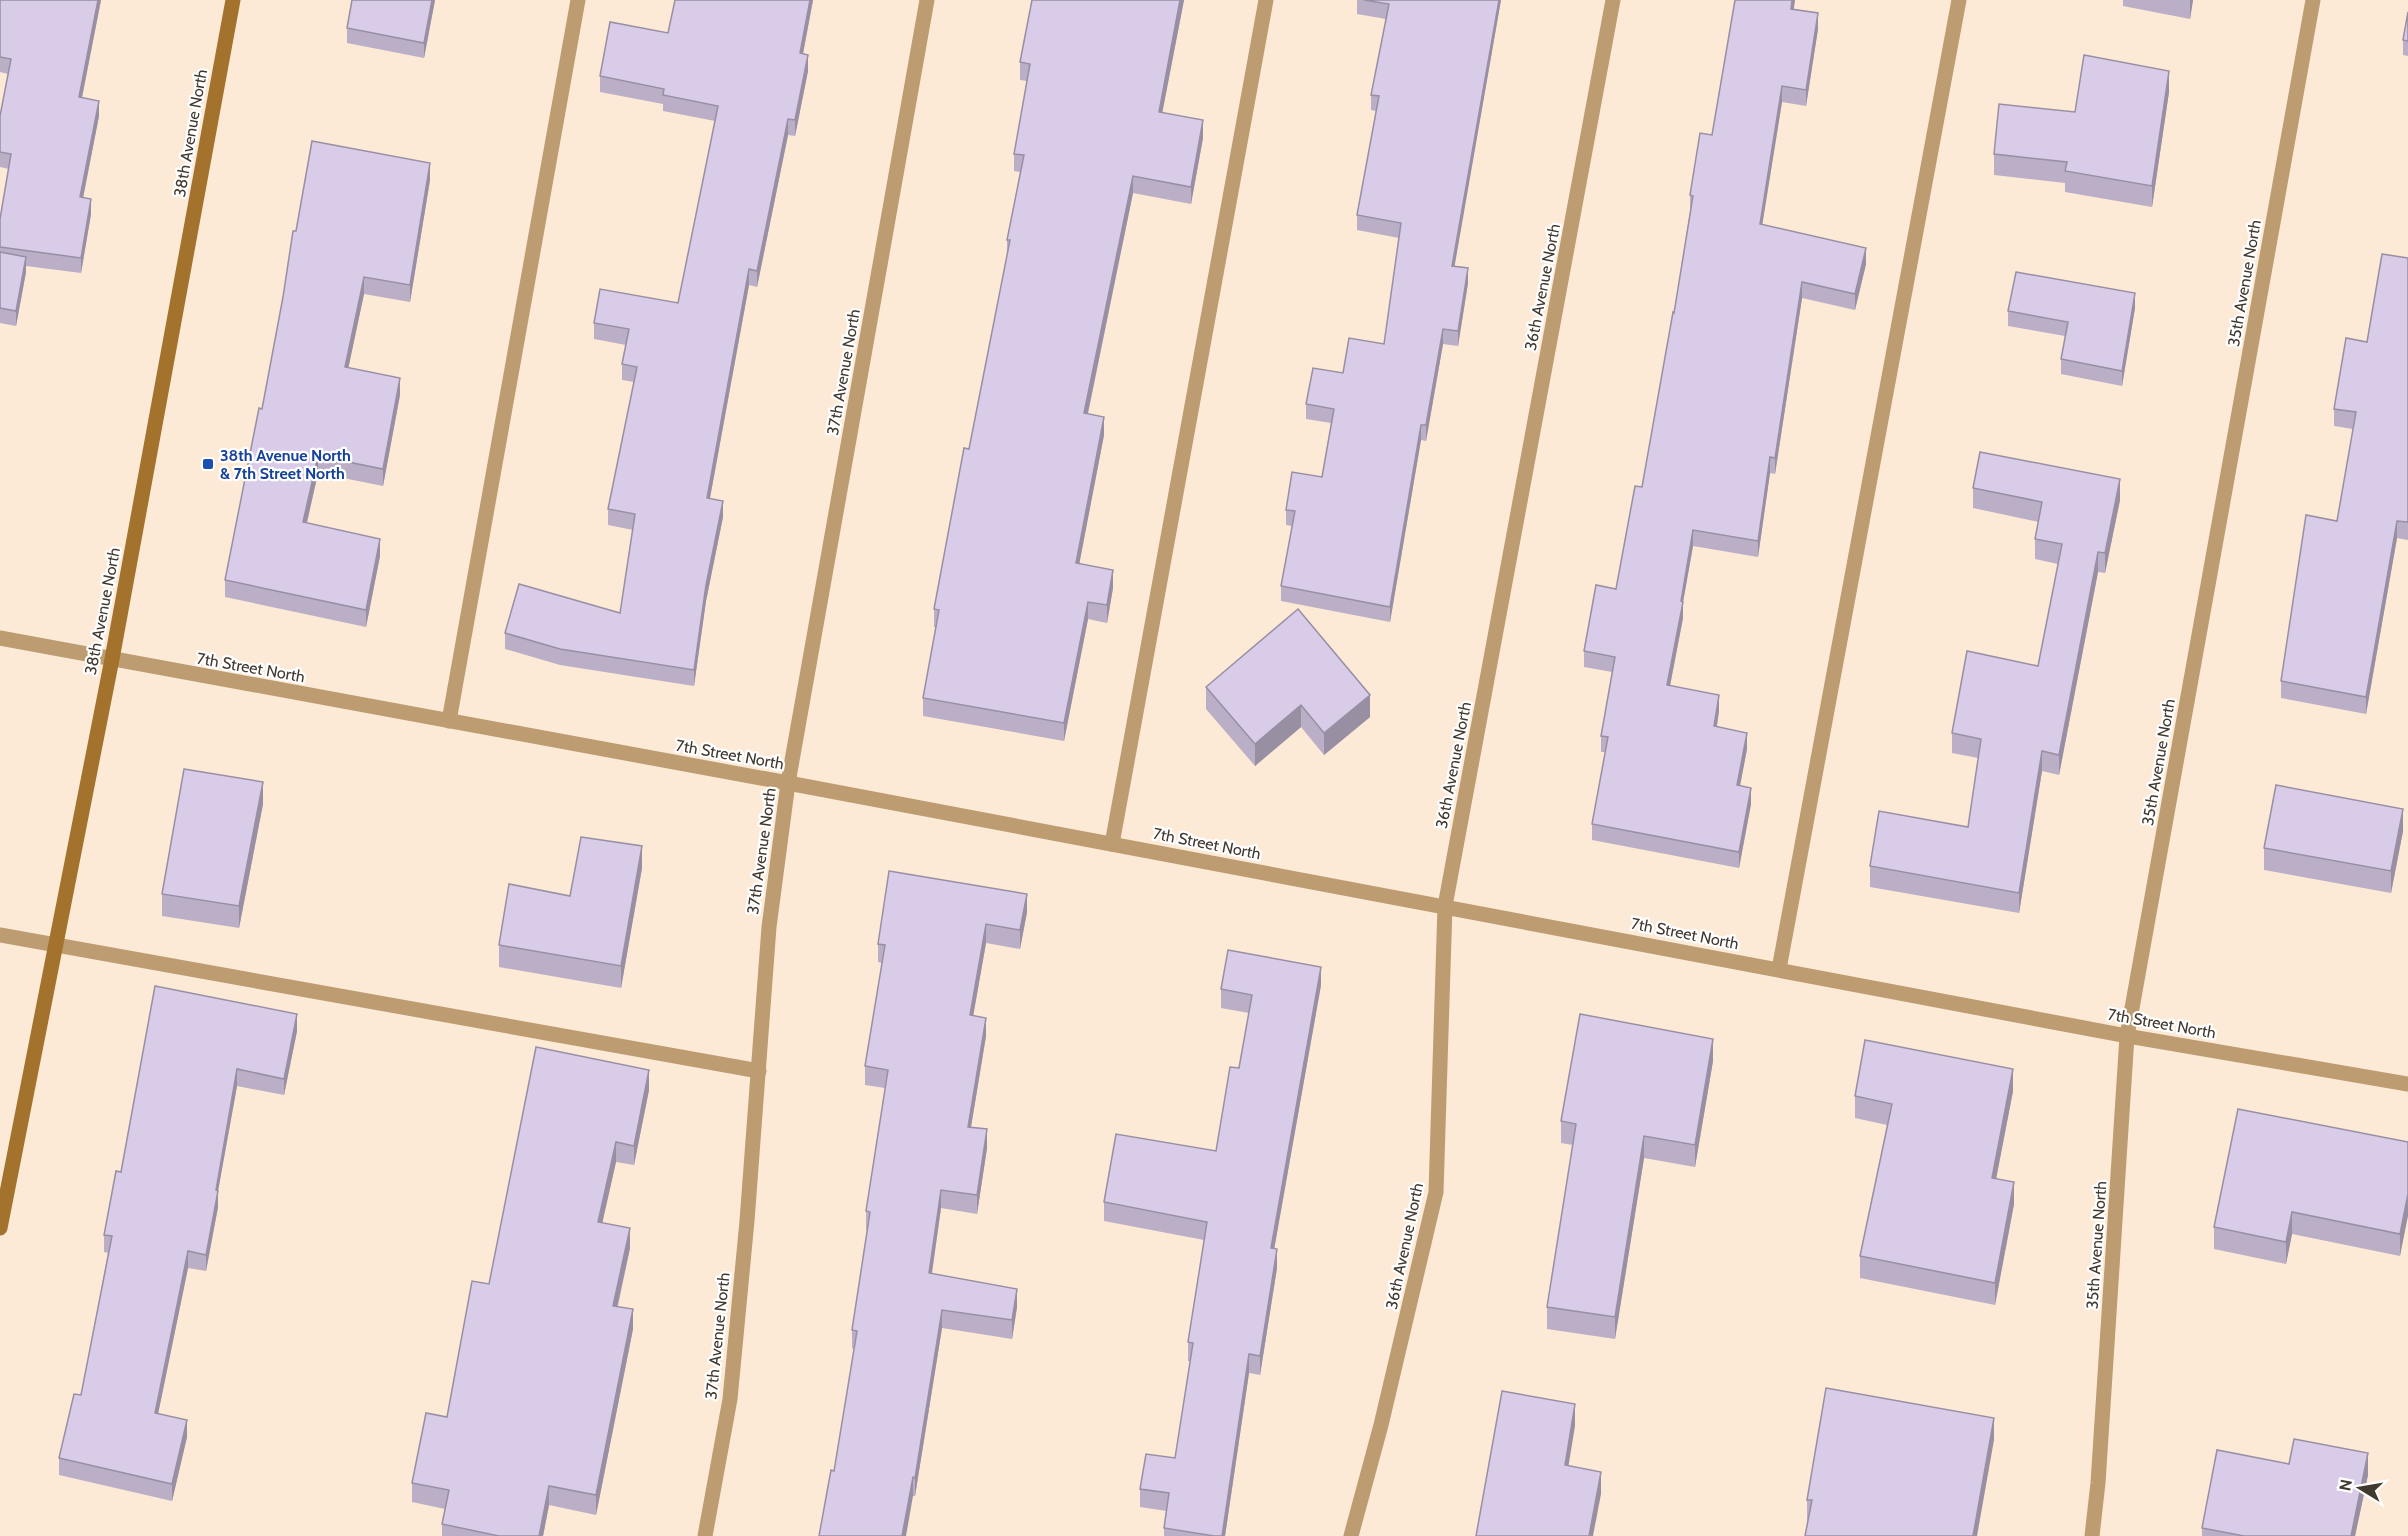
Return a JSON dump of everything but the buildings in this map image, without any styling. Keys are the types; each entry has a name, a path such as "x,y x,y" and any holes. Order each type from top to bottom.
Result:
{"main road":[{"name":"38th Avenue North","path":"0,1228 112,660 233,0"}],"street":[{"path":"449,721 579,0"},
{"name":"37th Avenue North","path":"705,1536 730,1399 759,1071 769,927 788,783 927,0"},
{"path":"1112,844 1266,0"},
{"name":"36th Avenue North","path":"1351,1536 1382,1425 1436,1192 1445,906 1613,0"},
{"path":"1779,969 1959,0"},
{"name":"35th Avenue North","path":"2092,1536 2098,1483 2127,1036 2313,0"},
{"name":"7th Street North","path":"0,638 788,783 2127,1036 2408,1084"},
{"path":"0,935 759,1071"}],"place":[{"name":"38th Avenue North & 7th Street North","path":"208,464"}]}
